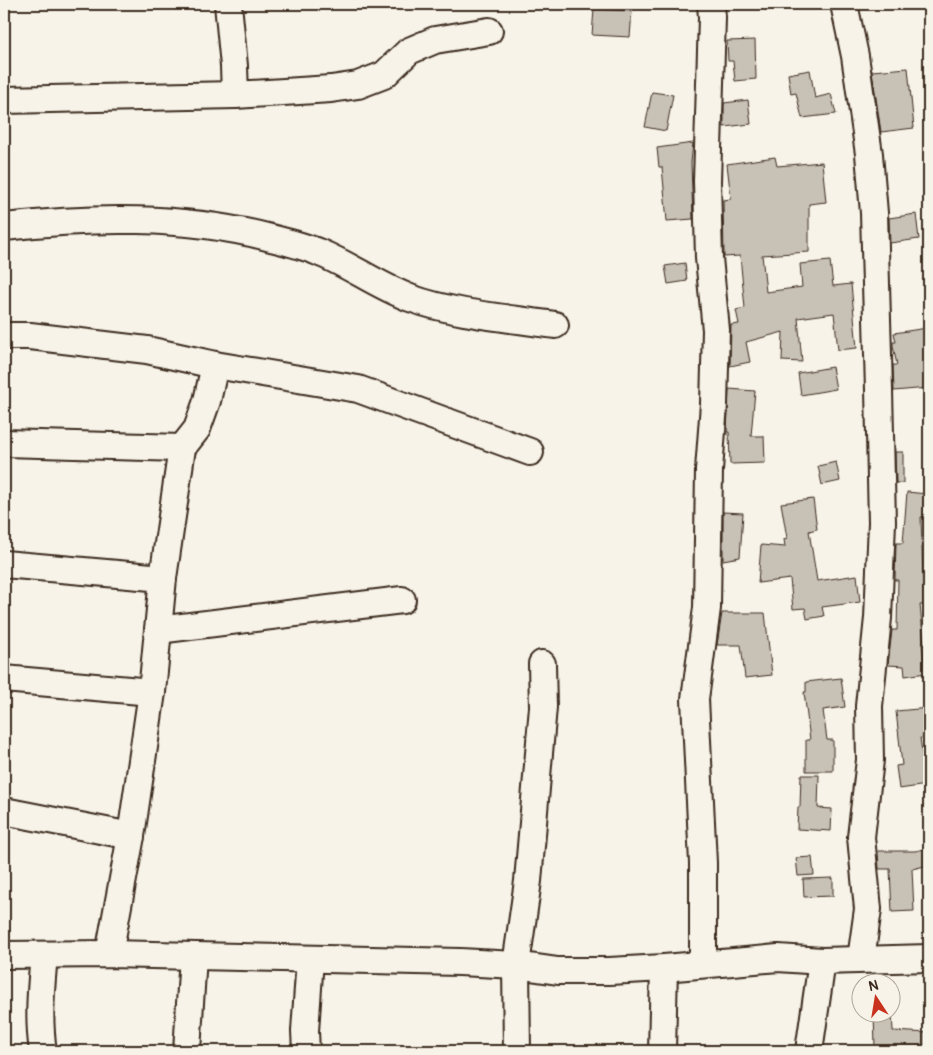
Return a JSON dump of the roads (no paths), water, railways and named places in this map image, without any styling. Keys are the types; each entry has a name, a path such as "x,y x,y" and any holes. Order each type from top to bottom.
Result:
{"street":[{"path":"228,4 234,66 234,95"},
{"path":"703,964 703,863 695,699 707,608 709,470 715,386 716,330 709,258 707,181 712,18 710,4"},
{"path":"844,4 855,56 874,213 880,409 882,522 878,618 869,706 870,760 861,837 868,909 861,958"},
{"path":"4,100 234,95 331,89 358,85 384,75 409,51 435,40 489,31"},
{"path":"4,227 86,221 156,220 224,228 272,238 319,252 365,277 410,298 447,308 555,325"},
{"path":"4,336 30,336 147,350 215,365 358,389 530,452"},
{"path":"109,954 131,836 152,692 163,578 182,448 197,429 207,401 215,365"},
{"path":"4,443 182,448"},
{"path":"4,564 163,578"},
{"path":"158,630 402,600"},
{"path":"517,1051 516,965 528,881 543,707 542,664"},
{"path":"4,679 152,692"},
{"path":"4,811 131,836"},
{"path":"4,955 109,954 310,959 516,965 558,971 664,968 778,958 822,961 861,958 929,958"},
{"path":"43,1051 40,1000 44,955"},
{"path":"187,1051 193,956"},
{"path":"306,1051 305,1031 310,959"},
{"path":"809,1051 822,961"},
{"path":"662,1051 664,968"}]}
